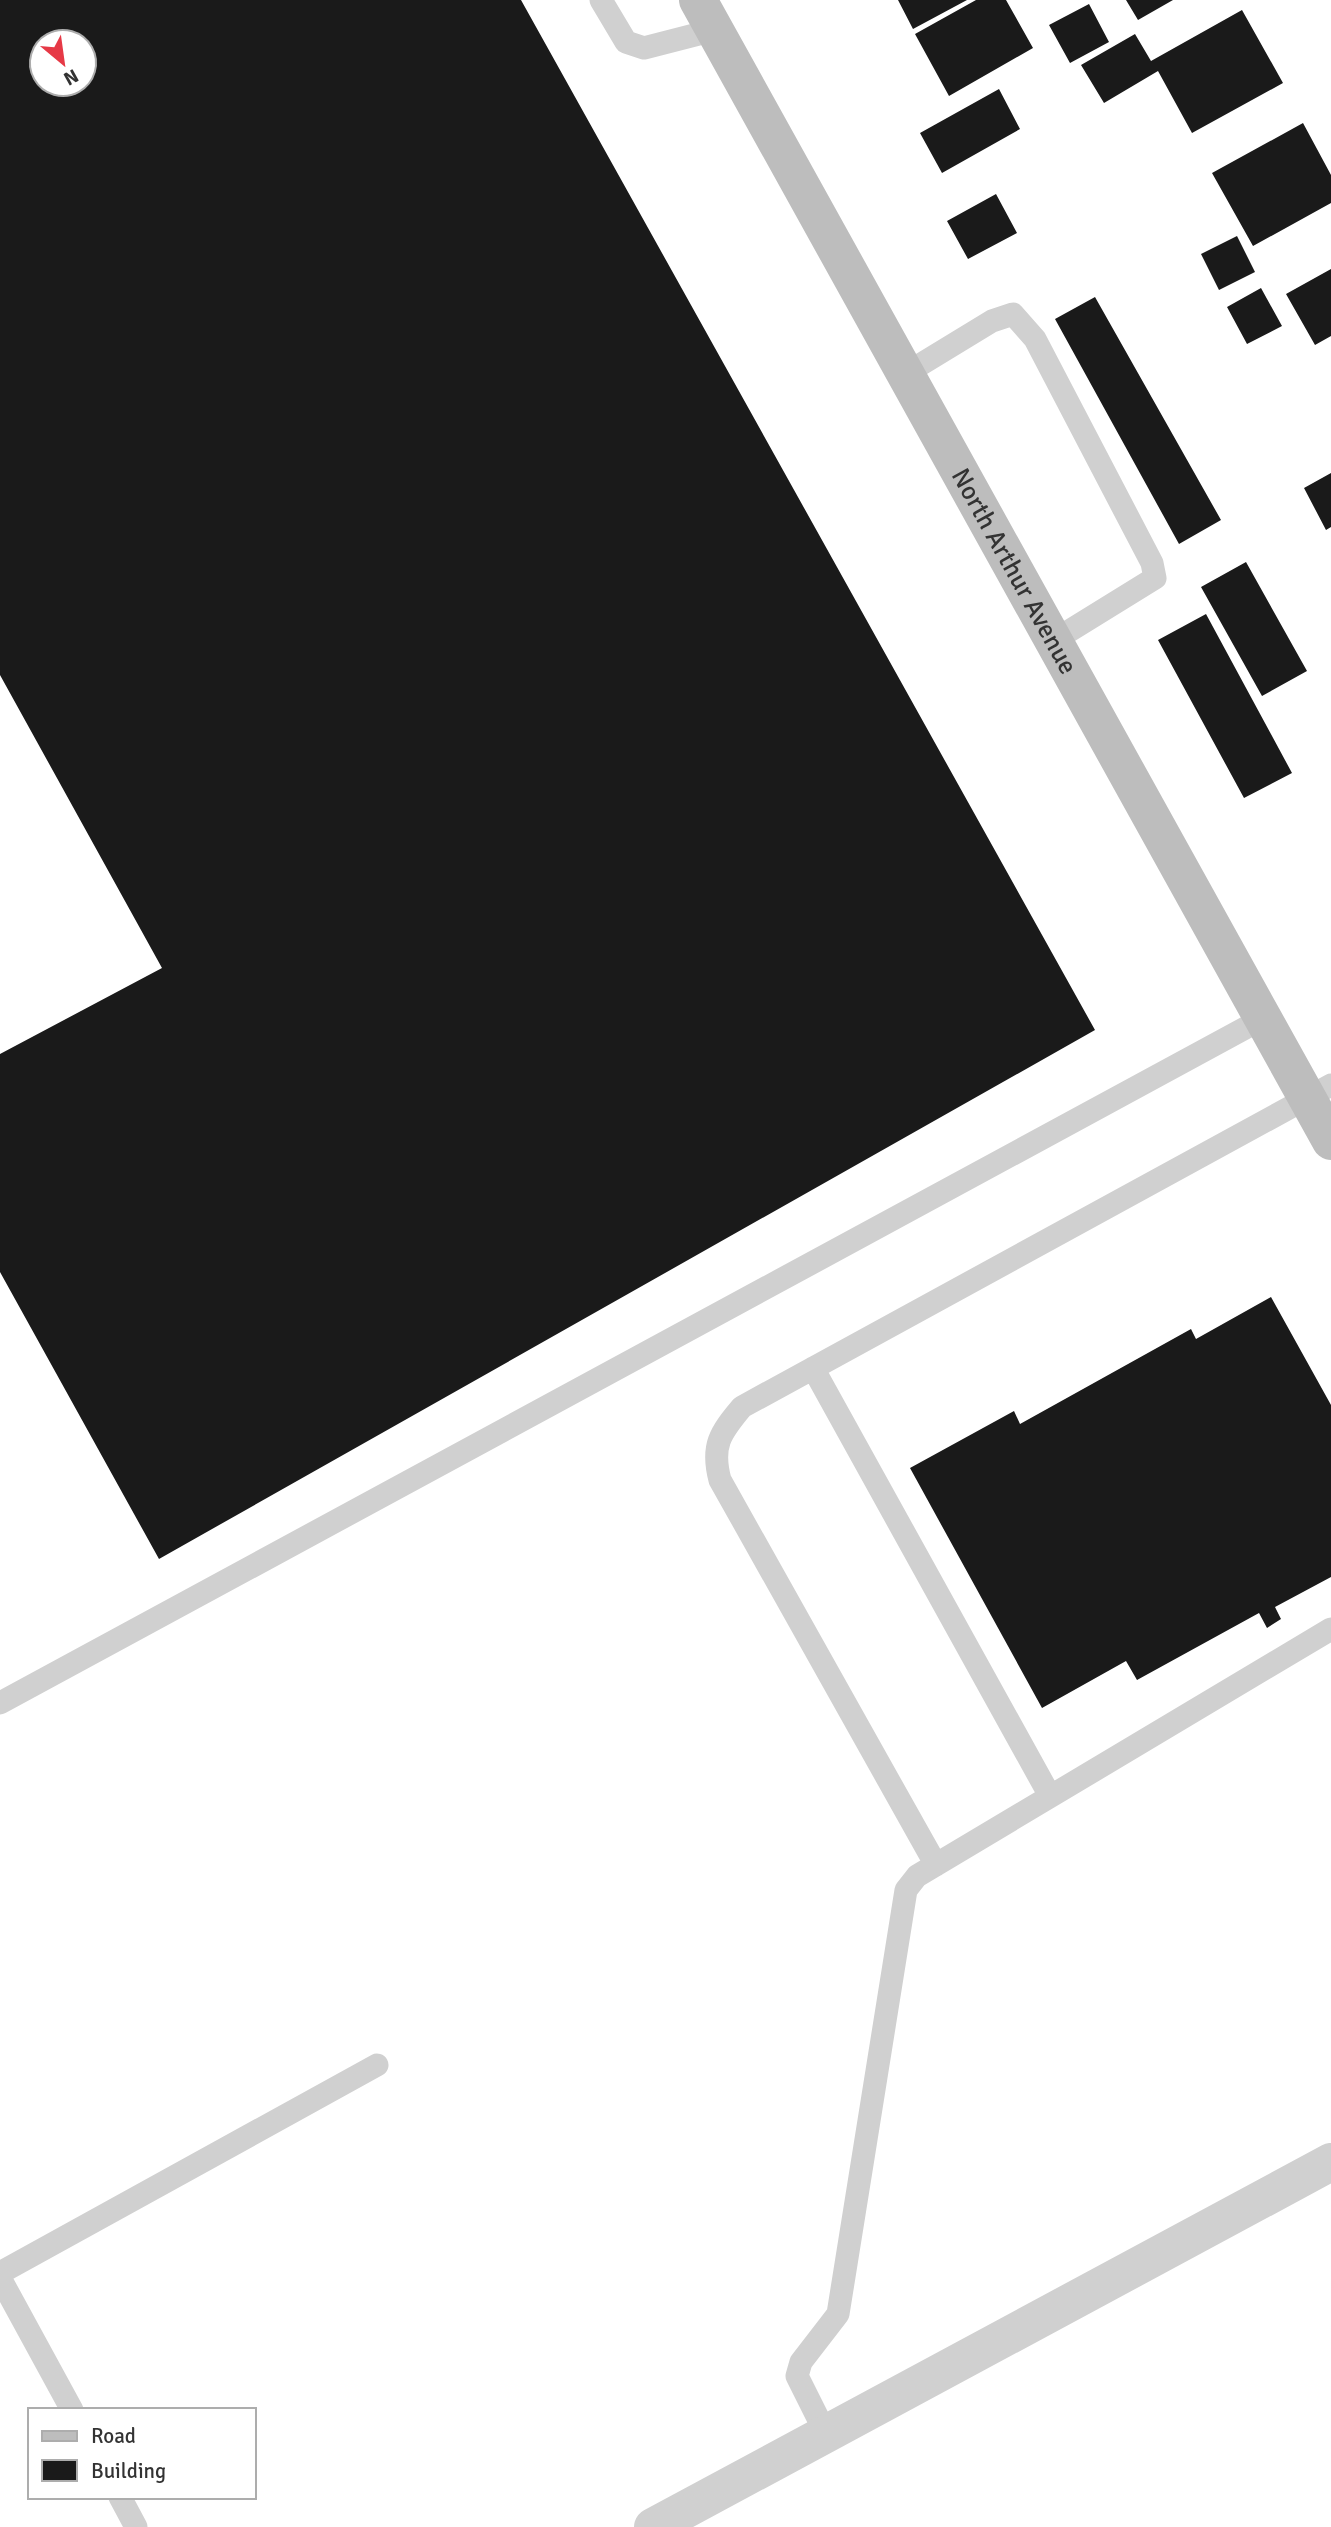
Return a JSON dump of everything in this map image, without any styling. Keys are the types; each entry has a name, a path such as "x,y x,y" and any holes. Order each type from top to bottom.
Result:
{"street":[{"name":"North Arthur Avenue","path":"706,15 1262,1019 1319,1091 1331,1141"},
{"path":"653,2527 1331,2162"}],"lane":[{"path":"601,0 626,42 644,48 706,15"},
{"path":"905,374 992,321 1013,314 1035,339 1152,563 1155,578 1053,641"},
{"path":"0,1703 1262,1019"},
{"path":"936,1865 720,1480 714,1459 721,1431 743,1407 1319,1091"},
{"path":"813,1368 1050,1796"},
{"path":"826,2434 797,2376 801,2362 838,2314 906,1890 917,1876 1331,1629"},
{"path":"71,2408 0,2275 377,2065"},
{"path":"121,2499 136,2527"}],"building":[{"path":"0,0 521,0 1095,1030 159,1559 0,1272 0,1054 162,968 0,675"},
{"path":"898,0 967,0 913,29"},
{"path":"976,0 1006,0 1033,48 949,96 915,34"},
{"path":"1126,0 1173,0 1138,20"},
{"path":"1089,4 1109,42 1070,63 1049,25"},
{"path":"1242,10 1283,83 1192,133 1158,71 1104,103 1081,65 1135,34 1151,61"},
{"path":"999,89 1020,129 942,173 920,133"},
{"path":"1303,123 1331,175 1331,203 1253,246 1212,173"},
{"path":"996,194 1017,233 968,259 947,221"},
{"path":"1237,236 1255,272 1219,290 1201,254"},
{"path":"1331,269 1331,336 1315,345 1286,294"},
{"path":"1261,288 1282,326 1247,344 1227,307"},
{"path":"1095,297 1221,520 1179,544 1055,319"},
{"path":"1331,473 1331,527 1326,530 1304,488"},
{"path":"1246,562 1307,671 1262,696 1201,587"},
{"path":"1206,614 1292,773 1244,798 1158,640"},
{"path":"1271,1297 1331,1405 1331,1577 1275,1607 1281,1619 1267,1628 1259,1613 1137,1680 1126,1661 1042,1708 910,1468 1014,1411 1020,1424 1191,1329 1196,1339"}]}
